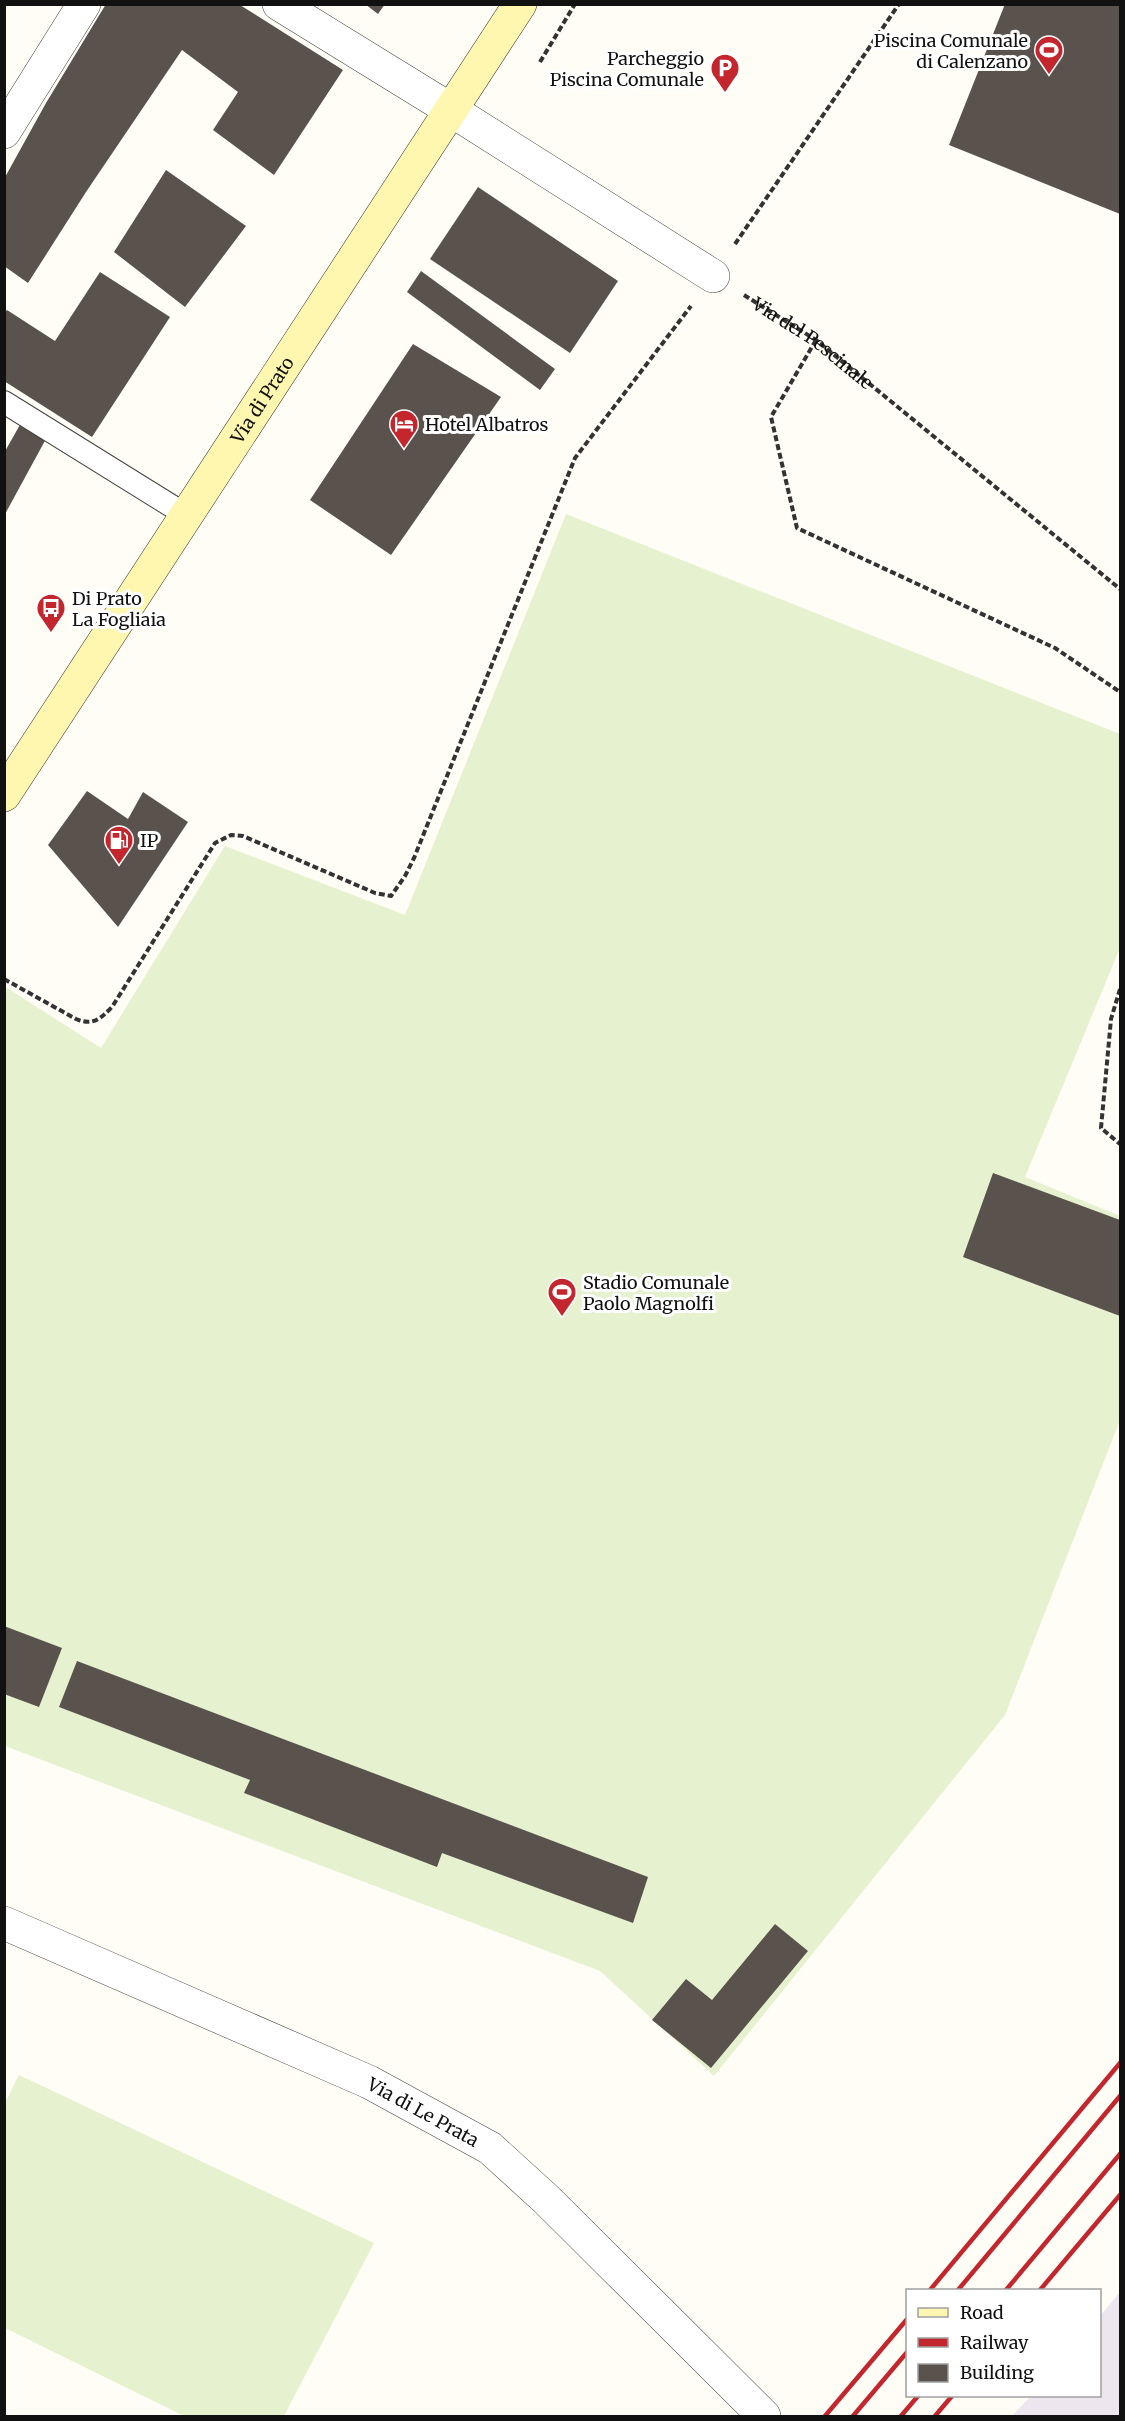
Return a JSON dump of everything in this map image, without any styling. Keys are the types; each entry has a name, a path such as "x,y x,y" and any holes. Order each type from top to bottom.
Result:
{"main road":[{"name":"Via di Prato","path":"4,795 520,4"}],"street":[{"path":"6,127 84,4"},
{"path":"279,4 713,276"},
{"name":"Via di Le Prata","path":"4,1923 369,2082 490,2148 546,2199 764,2416"}],"lane":[{"path":"4,402 186,515"}],"path":[{"path":"540,62 575,4"},
{"path":"4,979 76,1019 86,1023 96,1020 112,1007 215,843 231,835 243,836 375,893 391,896 414,858 575,458 713,276 899,4"},
{"name":"Via del Pescinale","path":"713,276 816,340 1120,589"},
{"path":"816,340 771,417 797,528 1056,648 1120,692"},
{"path":"1120,989 1111,1019 1101,1128 1120,1144"}],"shaded area":[{"path":"1120,2292 1120,2416 1012,2416 1030,2397 1101,2397 1101,2315"}],"green space":[{"name":"Stadio Comunale Paolo Magnolfi","path":"566,514 1120,734 1120,948 1025,1177 1120,1216 1120,1420 1005,1715 714,2076 600,1971 5,1746 4,986 101,1048 225,846 405,915"},
{"path":"19,2075 374,2243 284,2416 184,2416 5,2328 5,2103"}],"building":[{"path":"106,4 240,5 343,70 274,175 213,130 238,92 182,50 28,283 4,266 4,179 46,103"},
{"path":"365,4 385,4 378,14"},
{"name":"Piscina Comunale di Calenzano","path":"1005,4 1120,4 1120,214 949,145"},
{"path":"166,170 246,226 185,307 114,252"},
{"path":"478,187 618,281 570,353 430,259"},
{"path":"421,271 555,369 540,390 407,292"},
{"path":"100,272 170,317 92,437 4,381 4,314 7,310 55,341"},
{"name":"Hotel Albatros","path":"413,344 501,397 391,555 310,500"},
{"path":"21,423 47,437 4,516 4,453"},
{"path":"87,791 128,819 143,792 188,822 118,927 48,845"},
{"path":"993,1173 1120,1220 1120,1316 963,1257"},
{"path":"4,1626 62,1648 39,1707 4,1694"},
{"path":"77,1661 648,1877 633,1923 442,1853 437,1867 244,1793 250,1780 59,1707"},
{"path":"775,1924 808,1951 711,2068 652,2020 686,1979 712,2000"}],"railway":[{"path":"931,2289 1120,2063"},
{"path":"959,2289 1120,2096"},
{"path":"1007,2289 1120,2154"},
{"path":"1041,2289 1120,2195"},
{"path":"825,2416 906,2320"},
{"path":"853,2416 906,2353"},
{"path":"901,2416 917,2397"},
{"path":"935,2416 951,2397"}],"place":[{"name":"Piscina Comunale di Calenzano","path":"1049,76"},
{"name":"Parcheggio Piscina Comunale","path":"725,94"},
{"name":"Hotel Albatros","path":"404,450"},
{"name":"Di Prato La Fogliaia","path":"51,634"},
{"name":"IP","path":"119,866"},
{"name":"Stadio Comunale Paolo Magnolfi","path":"562,1318"}]}
